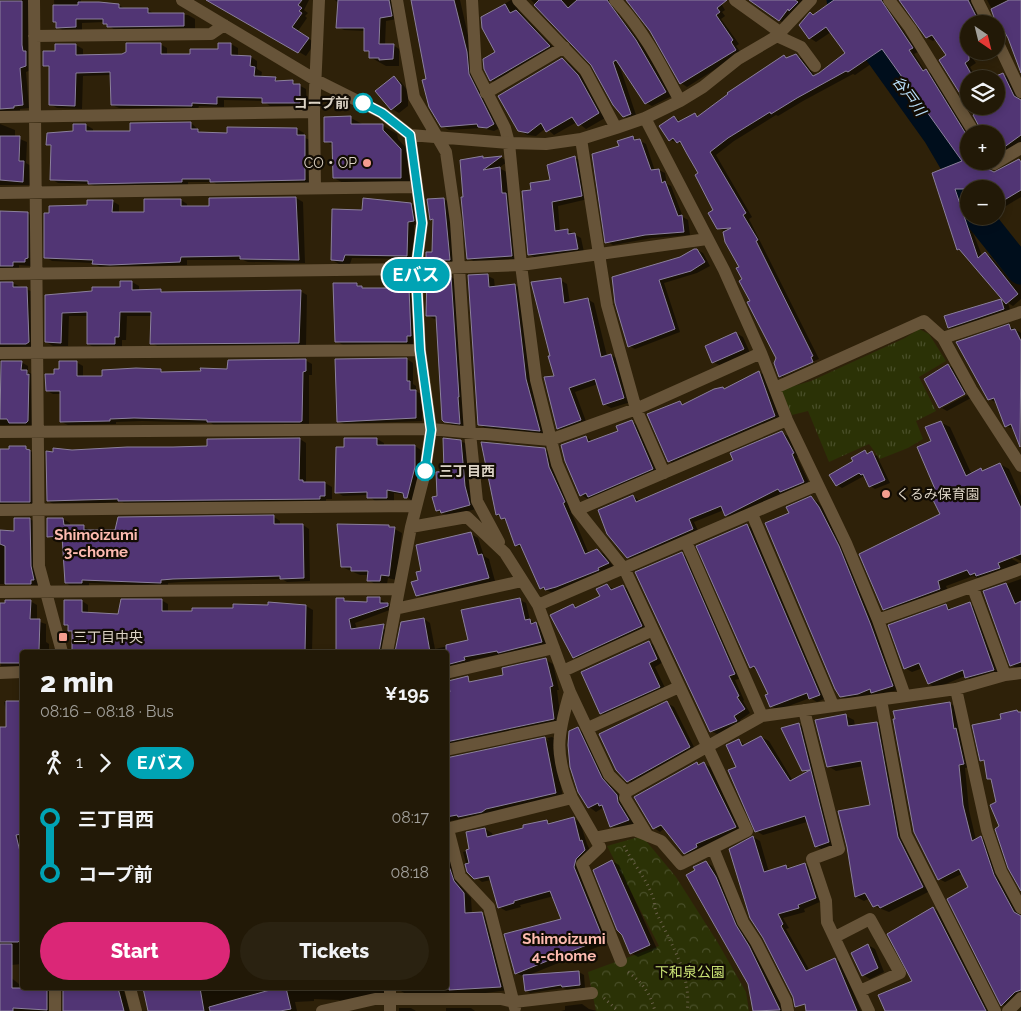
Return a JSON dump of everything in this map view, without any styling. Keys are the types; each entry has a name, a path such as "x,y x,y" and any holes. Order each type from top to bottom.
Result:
{"street":[{"path":"34,0 39,566 44,591 61,650"},
{"path":"182,0 314,79 382,113 410,135 546,144 581,139 645,118 703,88 738,59 779,35 812,0"},
{"path":"315,188 314,79 318,0"},
{"path":"397,0 414,97 438,138 447,161 456,222 470,433 477,501 505,553 538,605 570,692 609,775 626,792"},
{"path":"518,0 585,70 616,128"},
{"path":"615,0 628,14 656,55 680,100"},
{"path":"735,0 779,35 800,47 815,66"},
{"path":"889,0 910,28 969,125"},
{"path":"474,1 476,71 504,128 509,143 521,265 536,380 557,464 577,510 625,570 747,830 681,864 661,841 634,830 595,838"},
{"path":"980,1 985,15"},
{"path":"34,36 211,34 224,25"},
{"path":"486,93 564,47"},
{"path":"1005,58 1021,92"},
{"path":"0,117 314,112"},
{"path":"645,118 706,239 724,270 761,353 787,420 817,486 846,542 878,620 905,696"},
{"path":"387,650 411,527 425,472 431,430 420,350 416,269 422,223 410,135"},
{"path":"581,139 607,305 636,409 664,473"},
{"path":"1005,157 1021,148"},
{"path":"0,193 417,187"},
{"path":"0,274 416,269 521,265 706,239"},
{"path":"943,338 1021,312"},
{"path":"775,388 924,321 943,338 971,389 1021,466"},
{"path":"0,353 420,350"},
{"path":"0,432 431,430 550,440 636,409 761,353"},
{"path":"577,510 787,420"},
{"path":"538,605 625,570 817,486"},
{"path":"0,510 416,506"},
{"path":"752,514 833,705"},
{"path":"411,527 467,517 505,553"},
{"path":"686,542 762,716"},
{"path":"878,620 1021,569"},
{"path":"395,609 522,581"},
{"path":"972,588 1005,675"},
{"path":"0,592 398,589"},
{"path":"562,670 653,630"},
{"path":"449,672 554,648"},
{"path":"0,673 20,672"},
{"path":"626,792 762,716 956,689 1005,675 1021,673"},
{"path":"588,728 679,687"},
{"path":"956,689 987,830 1001,871 1021,908"},
{"path":"570,692 560,726 558,744 562,767 572,798 600,847 582,864 621,961"},
{"path":"881,700 906,835 995,1011"},
{"path":"804,710 839,849 812,859 826,901 827,922 869,1011"},
{"path":"449,749 560,726"},
{"path":"626,792 625,798 648,836"},
{"path":"449,829 572,798"},
{"path":"449,836 460,876 489,907 515,1007"},
{"path":"713,848 743,922 756,942 786,1001 788,1011"},
{"path":"835,937 870,919 900,974 860,991"},
{"path":"54,1011 55,990"},
{"path":"131,990 136,1011"},
{"path":"322,1011 375,999 501,999 515,1007 592,993"},
{"path":"1008,1011 1021,998"}],"path":[{"path":"619,834 634,866 653,896 656,912 667,931 686,983 687,1011"},
{"path":"621,961 628,972 641,981 651,998 654,1011"},
{"path":"592,993 610,1002 618,1011"}],"green space":[{"path":"919,329 929,334 946,361 919,377 936,411 916,421 923,439 908,448 880,459 869,444 829,462 808,411 792,415 780,390 811,381 905,338"},
{"name":"下和泉公園","path":"642,836 676,877 718,943 746,992 749,1011 596,1011 588,972 659,946 607,846"}],"building":[{"path":"206,0 302,0 298,5 302,8 299,11 302,13 292,27 309,38 298,53"},
{"path":"338,0 389,0 392,16 380,18 379,44 394,44 393,59 379,60 379,58 369,58 369,51 364,51 364,28 336,28"},
{"path":"411,0 454,0 467,52 469,74 494,124 487,128 478,127 477,124 441,127 429,107 422,80 426,79"},
{"path":"539,0 561,0 568,8 577,0 607,0 636,40 666,92 645,104 616,60 613,62 631,114 623,117 613,105 591,65 534,5"},
{"path":"626,0 727,0 717,8 720,12 716,15 733,40 731,42 736,50 680,84 650,31"},
{"path":"749,0 795,0 798,2 789,11 788,9 779,21"},
{"path":"834,0 881,0 913,48 909,50 923,71 926,69 960,125 960,158 882,49 848,72 846,71 771,114 770,112 728,138 710,152 746,213 743,215 758,240 756,241 813,356 811,357 813,362 779,377 774,363 776,358 747,302 750,301 739,281 742,279 736,268 739,267 725,242 723,232 731,228 717,229 708,213 713,210 695,175 698,173 680,141 677,143 673,138 669,141 659,126 674,116 678,122 695,113 697,117 727,93 784,55 786,58 796,54 813,76 819,73 845,53 826,27 809,39 799,25 810,12 813,15"},
{"path":"899,0 968,0 976,15 960,15 960,60 969,60 965,63 969,70 960,70 960,94 939,60 946,55 932,35 926,38"},
{"path":"1009,0 1021,0 1021,73 1005,33 1005,15 993,15 991,9"},
{"path":"0,1 22,1 22,45 23,51 26,51 26,66 20,68 23,105 0,109"},
{"path":"78,2 119,4 119,8 148,8 148,13 184,13 184,26 107,27 107,24 103,24 103,19 76,19 76,27 56,28 56,22 53,22 53,5 78,5"},
{"path":"505,4 510,13 516,10 550,46 490,81 484,69 483,59 495,52 482,28 481,17"},
{"path":"126,43 161,43 161,54 190,54 190,49 218,49 218,43 231,43 231,55 251,56 250,66 255,67 254,76 276,77 275,81 293,80 293,84 300,84 300,103 262,103 262,98 217,97 217,104 192,103 192,106 111,105 110,72 76,73 75,106 49,105 49,66 43,66 43,51 55,51 55,44 76,44 76,55 122,54 126,52"},
{"path":"562,58 578,75 599,113 578,126 572,117 546,132 541,123 528,133 518,131 498,96"},
{"path":"394,76 401,85 401,102 391,110 375,91"},
{"path":"1005,77 1014,96 1021,100 1021,135 1005,147 1005,125 978,125 973,115 1005,115"},
{"name":"CO・OP","path":"351,116 351,124 383,124 383,130 401,149 401,178 333,178 332,142 324,142 324,117"},
{"path":"191,122 191,129 198,129 198,132 227,133 227,127 297,128 297,135 305,135 305,180 210,182 210,179 182,179 182,182 88,184 88,181 50,180 51,145 46,145 47,133 73,131 73,124 86,124 86,131 130,131 130,123"},
{"path":"0,136 20,136 19,161 24,161 23,182 0,180"},
{"path":"633,136 634,140 640,139 651,170 659,169 662,183 665,181 678,216 682,215 684,232 645,235 605,243 592,154 619,146 617,141"},
{"path":"483,156 483,158 502,156 483,170 500,167 502,193 506,193 512,256 467,259 461,197 463,197 460,160"},
{"path":"575,156 582,196 552,202 555,231 568,229 568,234 575,233 578,249 528,255 522,191 531,190 530,183 550,180 547,165"},
{"path":"1019,159 1021,162 1021,190 1005,200 1005,180 960,180 960,189 955,189 960,204 960,225 967,225 978,258 985,252 1018,294 1006,304 959,249 957,250 932,173 960,162 960,170 990,170 994,172 1005,170 1005,166"},
{"path":"296,197 299,260 240,259 240,256 181,257 180,262 110,265 92,264 93,260 44,258 44,213 49,213 49,206 87,205 87,200 113,200 112,212 144,212 144,199 181,199 181,206 209,206 209,198"},
{"path":"363,198 411,203 414,221 408,222 407,256 345,255 343,261 331,260 332,209 362,210"},
{"path":"444,198 450,260 426,260 426,252 432,252 433,219 430,220 427,199"},
{"path":"0,211 28,212 28,258 25,259 25,262 13,262 13,266 0,266"},
{"path":"697,249 705,262 691,271 659,280 675,329 628,347 615,303 612,277 680,257"},
{"path":"488,274 489,287 515,284 526,379 540,431 478,425 468,275"},
{"path":"451,276 460,424 444,422 442,420 436,316 426,316 427,277"},
{"path":"561,278 564,303 588,298 601,357 611,354 624,398 603,405 595,379 569,388 581,420 557,429 544,377 554,376 531,282"},
{"path":"120,281 132,281 132,290 161,289 161,292 301,290 299,343 150,344 151,312 120,312 119,337 115,337 115,344 87,344 87,312 62,313 61,343 45,342 45,295 92,291 92,287 120,287"},
{"path":"0,282 13,282 13,287 27,287 29,342 26,344 0,344"},
{"path":"333,283 357,283 357,286 362,286 362,288 409,288 411,336 407,336 407,342 335,342"},
{"path":"1001,299 1004,309 948,328 944,316"},
{"path":"1009,324 1011,330 1015,329 1021,341 1020,447 1011,424 1005,427 994,398 988,400 956,342"},
{"path":"736,332 744,349 712,363 705,346"},
{"path":"407,358 407,381 410,381 410,390 416,390 416,418 337,422 335,359"},
{"path":"306,359 306,371 303,372 302,421 300,422 207,422 207,420 134,418 110,419 110,421 60,422 60,391 46,391 45,374 54,374 54,369 59,369 59,361 77,361 77,376 102,376 102,370 136,368 161,369 161,372 201,371 200,368 227,369 228,360"},
{"path":"1,361 22,361 21,370 27,370 27,375 29,374 28,421 26,423 9,423 7,419 0,419"},
{"path":"948,364 965,394 939,408 924,379"},
{"path":"759,371 775,416 668,462 647,414 680,401 682,405 714,389 723,387 724,389"},
{"path":"632,420 653,469 588,497 586,493 580,496 565,461 561,445 586,436 588,442 618,431 616,426"},
{"path":"941,421 966,476 981,468 982,471 1000,463 1021,508 1021,554 998,563 1000,568 976,576 975,573 970,575 967,570 938,581 940,589 883,610 859,554 940,514 929,492 935,489 917,447 931,441 925,427"},
{"path":"782,431 794,453 792,454 804,482 780,492 778,489 725,516 721,506 689,519 693,529 627,558 607,534 598,510 633,495 636,502 733,460 730,453"},
{"path":"300,438 299,480 303,480 303,482 325,482 325,496 320,496 320,499 47,501 46,451 53,452 53,448 72,450 207,446 207,439"},
{"path":"344,438 377,438 377,445 415,445 415,467 407,498 404,498 403,493 387,490 387,498 367,498 367,492 335,493 336,447 344,447"},
{"path":"443,438 461,440 465,486 470,505 441,513 440,510 436,511 432,497 437,496 436,472 444,471"},
{"path":"481,442 545,448 549,467 585,554 597,549 609,563 598,568 599,570 556,587 545,590 544,587 540,589 520,544 515,546 505,518 501,519 499,514 496,515"},
{"path":"9,446 26,446 26,449 30,450 30,502 0,502 0,449 9,449"},
{"path":"865,450 867,454 872,451 885,480 869,487 863,474 859,473 836,486 829,475 853,461 851,458"},
{"path":"811,496 819,507 839,546 893,686 871,693 870,689 858,694 840,697 835,689 765,523 789,513 786,507"},
{"path":"274,515 274,524 303,524 304,578 280,579 280,576 173,579 161,580 161,583 82,580 82,583 65,583 62,536 47,537 47,518 63,518 64,525 84,525 84,530 115,530 118,517"},
{"path":"14,518 30,518 31,566 34,580 31,580 31,584 5,584 5,546 0,544 0,530 14,531"},
{"path":"337,524 389,525 389,527 395,527 389,576 381,575 380,581 367,581 368,571 351,571 351,567 341,567"},
{"path":"747,524 820,695 809,699 807,693 770,707 765,695 768,694 754,666 750,668 696,546"},
{"path":"471,532 478,555 482,554 489,578 416,596 411,582 418,580 416,572 421,571 416,545"},
{"path":"682,552 735,674 729,676 739,696 737,697 745,709 734,716 737,721 710,732 635,572"},
{"path":"1006,583 1015,604 1021,601 1021,662 1010,666 983,591"},
{"path":"607,584 611,590 623,585 642,626 573,658 550,615 573,604 575,608 600,596 596,589"},
{"path":"367,597 380,597 380,603 388,603 388,606 349,619 351,629 384,624 379,650 336,650 336,598 344,598 344,601 367,602"},
{"path":"520,598 525,620 530,619 531,624 536,622 542,642 498,653 497,651 464,657 465,660 449,664 449,650 446,650 446,645 468,640 461,610"},
{"path":"121,599 162,599 162,611 192,611 192,608 233,608 233,604 268,605 268,602 306,605 305,650 72,650 72,631 68,631 68,625 64,625 64,600 82,600 82,612 118,614"},
{"path":"5,600 31,600 30,619 40,619 39,650 20,650 20,663 0,663 0,603 5,603"},
{"path":"970,602 994,670 965,678 963,670 928,684 919,663 904,669 888,625 946,604 948,610"},
{"path":"424,618 430,650 395,650 401,622"},
{"path":"649,641 657,659 649,663 660,687 600,714 581,672"},
{"path":"546,658 553,686 550,687 554,719 449,741 449,681 468,676 469,682 503,675 502,668"},
{"path":"6,701 20,701 20,834 16,835 20,852 20,940 18,942 0,942 0,727 6,727"},
{"path":"667,701 690,747 627,782 616,770 599,734"},
{"path":"950,702 954,729 956,728 964,764 959,765 963,805 972,841 981,836 994,875 1014,912 1021,916 1021,990 1015,992 1001,1006 947,899 968,887 959,869 938,880 914,832 893,719 895,719 893,711"},
{"path":"1017,710 1021,712 1021,891 1008,868 995,829 999,826 990,805 996,802 991,779 987,779 984,760 980,761 972,725 1001,719 1000,714"},
{"path":"846,714 848,726 877,722 898,837 923,887 880,908 878,905 873,907 865,893 855,897 847,847 838,811 870,805 861,761 827,767 815,720"},
{"path":"799,723 829,842 815,847 805,816 755,832 728,770 736,767 726,745 739,739 742,746 761,736 790,781 810,770 802,771 781,728"},
{"path":"578,727 602,778 617,795 618,802 629,820 610,827 602,805 599,806 598,803 588,808 578,792 570,767 568,745 569,731"},
{"path":"545,737 556,793 486,809 482,812 458,817 457,815 449,816 449,757"},
{"path":"697,762 698,765 704,762 736,827 696,844 697,847 684,854 661,825 653,829 634,797"},
{"path":"574,817 580,841 582,840 585,850 576,859 574,867 602,936 593,939 594,942 515,974 504,934 561,919 550,891 514,901 514,903 498,908 489,876 474,879 467,872 465,864 469,863 466,850 469,849 466,832 485,828 487,837 523,828 523,825 547,820 548,824"},
{"path":"753,836 764,872 786,865 787,869 805,863 816,898 798,905 799,908 778,914 783,924 781,926 806,971 835,958 857,1011 806,1011 805,1004 795,1007 793,997 763,938 750,918 729,849"},
{"path":"612,860 650,945 630,954 622,935 617,930 593,870"},
{"path":"706,861 716,877 736,925 749,946 780,1010 753,1011 748,984 686,875 695,870 693,867"},
{"path":"449,866 454,881 464,893 465,913 482,912 501,987 449,990"},
{"path":"933,907 986,1011 885,1011 878,995 912,981 887,934"},
{"path":"0,944 12,944 12,988 20,988 20,990 47,990 47,1010 13,1008 13,1011 0,1011"},
{"path":"868,944 878,968 862,976 851,953"},
{"path":"579,971 580,985 562,987 561,985 525,991 523,975"},
{"path":"63,990 119,990 124,1011 63,1011"},
{"path":"143,990 200,990 204,1011 148,1011"},
{"path":"270,990 286,990 291,1009 280,1011 210,1011 209,1007"}],"waterway":[{"name":"谷戸川","path":"841,0 937,134 962,180"},
{"name":"谷戸川","path":"985,225 1021,270"}],"bus line":[{"name":"Eバス","path":"363,103 382,113 410,135 422,223 416,269 420,350 431,430 425,471"}],"place":[{"name":"コープ前","path":"363,103"},
{"name":"CO・OP","path":"367,163"},
{"name":"三丁目西","path":"425,471"},
{"name":"くるみ保育園","path":"886,494"},
{"name":"三丁目中央","path":"63,637"}],"district":[{"name":"Shimoizumi 3-chome","path":"96,544"},
{"name":"Shimoizumi 4-chome","path":"564,948"}]}
